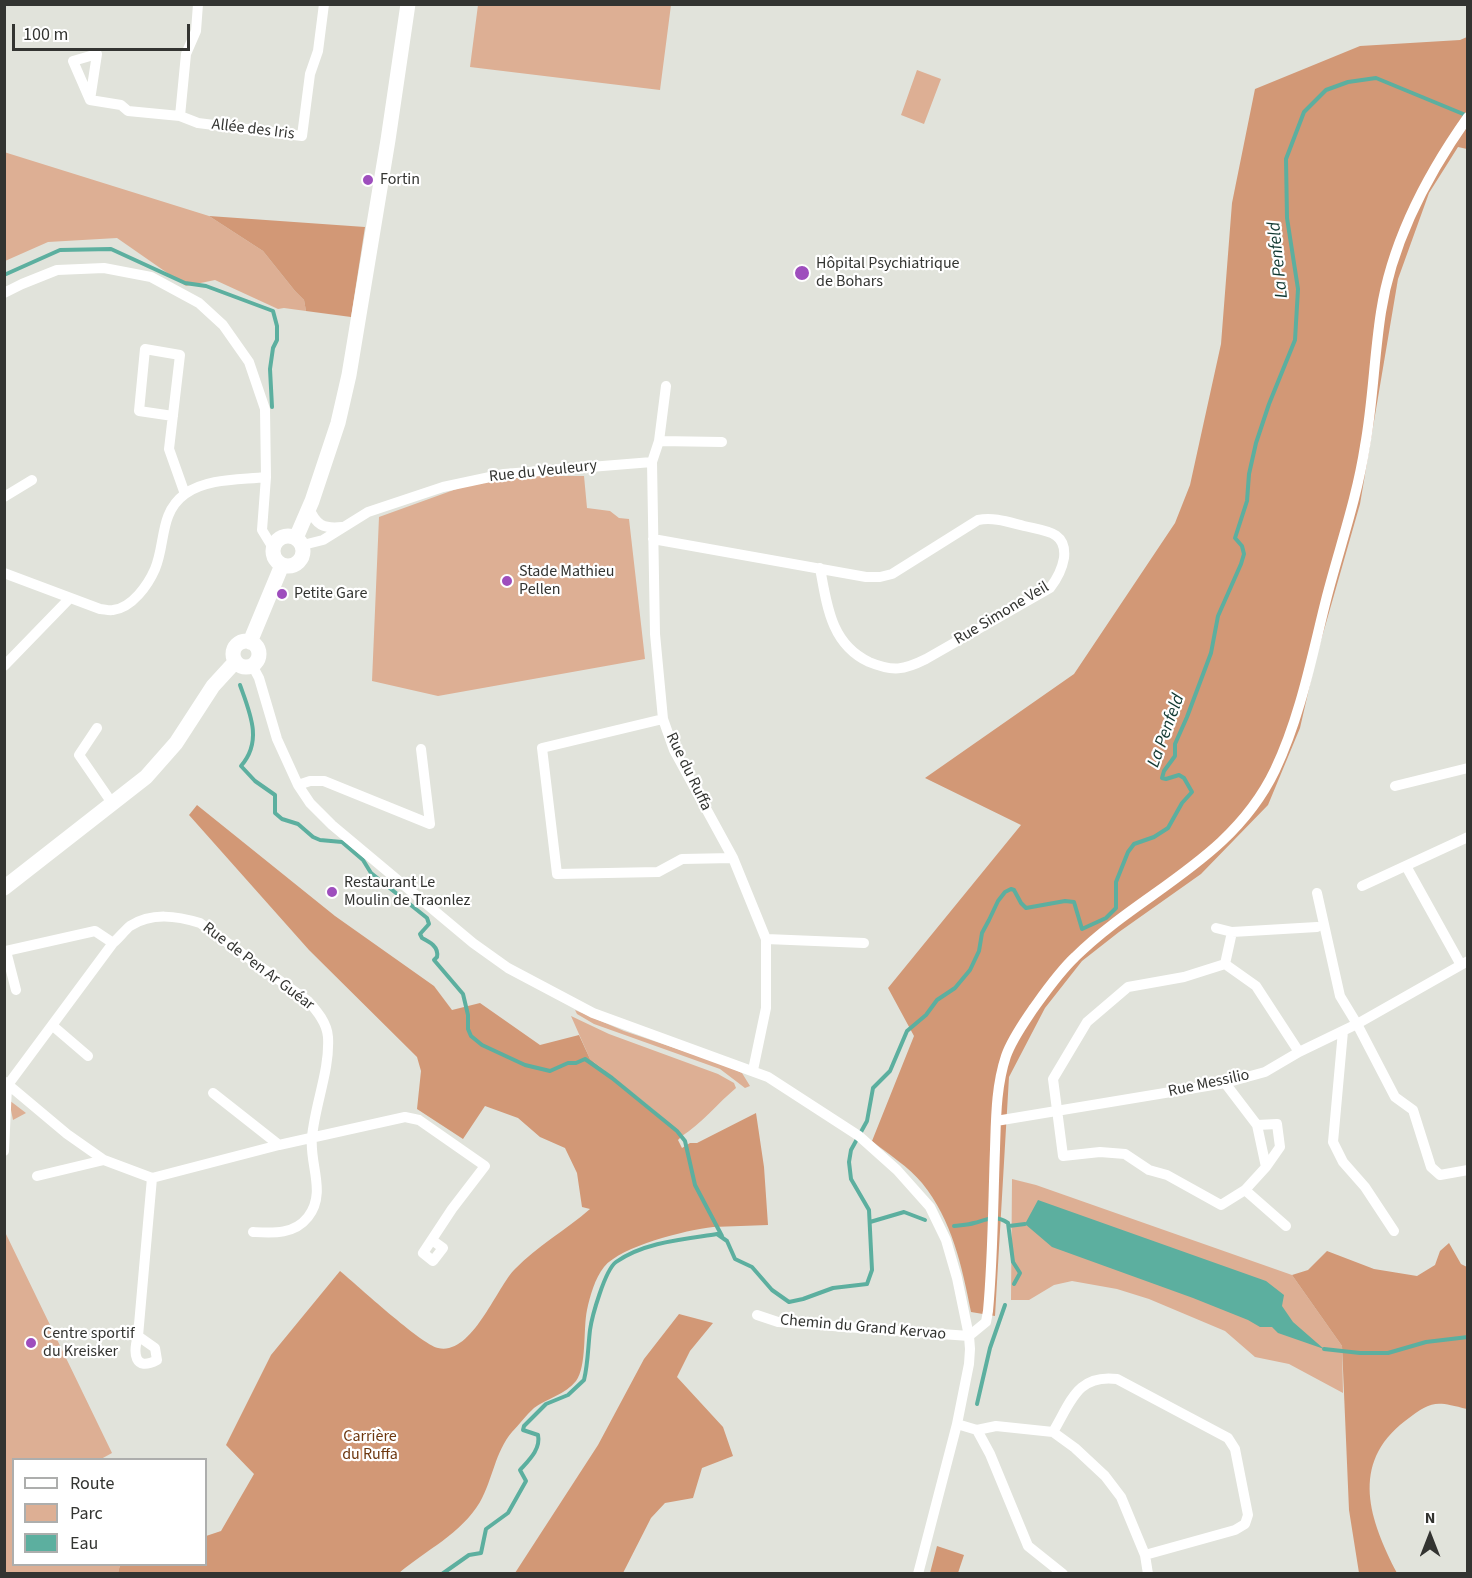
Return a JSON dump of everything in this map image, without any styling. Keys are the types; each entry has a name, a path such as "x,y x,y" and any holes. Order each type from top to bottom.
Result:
{"street":[{"path":"180,116 186,54 196,31 198,4"},
{"name":"Allée des Iris","path":"90,100 121,105 128,111 180,116 198,123 302,136 310,74 318,51 324,4"},
{"path":"299,542 338,423 349,375 408,4"},
{"path":"969,1336 986,1322 990,1288 996,1121 999,1087 1006,1056 1017,1034 1054,979 1075,956 1201,860 1231,834 1252,808 1274,771 1294,720 1353,509 1366,442 1381,309 1390,272 1423,190 1440,158 1467,117"},
{"path":"4,293 57,270 104,268 151,277 199,303 223,325 249,362 265,409 267,477 262,530 273,548 275,558 282,565 294,566 299,563 304,551 299,542 282,537 273,548"},
{"path":"173,416 139,411 145,349 180,355 173,416 169,449 185,494"},
{"name":"Rue du Ruffa","path":"666,386 659,441 652,462 655,634 663,719 674,750 732,858 766,939 766,1008 753,1070"},
{"path":"659,441 722,442"},
{"name":"Rue du Veuleury","path":"299,542 323,540 368,512 443,487 504,474 652,462"},
{"path":"4,573 99,609 114,610 135,598 155,568 166,517 185,494 208,484 267,477"},
{"path":"4,497 32,480"},
{"path":"309,508 315,521 321,526 342,527"},
{"name":"Rue Simone Veil","path":"990,518 1048,531 1061,538 1065,547 1063,564 1057,580 1050,588 926,659 908,668 894,670 859,657 844,646 830,612 820,568 866,577 892,574 978,520 990,518"},
{"path":"653,539 820,568"},
{"path":"250,642 282,565"},
{"path":"4,666 70,598"},
{"path":"250,642 256,646 259,653 257,660 246,667 236,662 233,656 237,644 250,642"},
{"path":"4,888 146,777 167,754 213,686 236,662"},
{"path":"252,665 261,684 277,739 298,785 310,803 332,825 473,944 508,968 593,1013 753,1070 799,1095 879,1152 930,1207 946,1240 957,1278 969,1336 969,1364 957,1424 918,1574"},
{"path":"663,719 542,748 557,874 658,872 682,859 732,858"},
{"path":"97,728 80,754 112,803"},
{"path":"298,785 310,781 324,781 430,824 421,749"},
{"path":"1395,786 1467,768"},
{"path":"1362,886 1467,837"},
{"path":"1406,866 1464,963"},
{"path":"1317,893 1340,996 1395,1097 1413,1110 1431,1167 1440,1175 1467,1170"},
{"name":"Rue de Pen Ar Guéar","path":"6,1084 53,1026 113,943 131,926 154,917 179,916 200,922 308,1001 320,1015 328,1034 328,1051 311,1138 318,1194 313,1209 306,1220 294,1228 279,1233 253,1232"},
{"path":"1215,928 1232,932 1317,927"},
{"path":"16,990 6,951 95,931 113,943"},
{"path":"1226,964 1232,932"},
{"path":"766,939 864,944"},
{"name":"Rue Messilio","path":"996,1121 1225,1083 1265,1072 1299,1052 1357,1024 1464,963"},
{"path":"1226,964 1256,986 1299,1052"},
{"path":"1226,964 1184,977 1128,987 1087,1022 1053,1079 1063,1156 1100,1152 1125,1154 1149,1170 1167,1175 1221,1206 1245,1190 1280,1147 1277,1124 1257,1125"},
{"path":"53,1026 88,1056"},
{"path":"1344,1031 1333,1142 1343,1162 1365,1187 1394,1231"},
{"path":"1225,1083 1257,1125 1266,1167"},
{"path":"6,1084 67,1134 104,1160 152,1178 279,1144 405,1117 419,1120 485,1166 432,1240"},
{"path":"4,1150 6,1084"},
{"path":"213,1094 279,1144"},
{"path":"37,1176 104,1160"},
{"path":"138,1336 152,1178"},
{"path":"1245,1190 1286,1226"},
{"name":"Chemin du Grand Kervao","path":"758,1316 778,1322 969,1336"},
{"path":"1053,1432 1081,1385 1101,1377 1117,1379 1228,1438 1235,1449 1243,1485 1248,1515 1245,1524 1235,1530 1145,1555"},
{"path":"957,1424 977,1430 996,1426 1053,1432 1076,1448 1106,1476 1121,1497 1145,1555 1148,1574"},
{"path":"977,1430 990,1454 1028,1546 1063,1574"}],"green space":[{"path":"478,5 671,5 660,90 470,67"},
{"path":"1467,37 1467,149 1458,147 1429,193 1398,279 1360,504 1316,658 1300,728 1268,805 1201,874 1082,961 1045,1008 1009,1077 995,1316 971,1312 954,1244 941,1212 917,1177 872,1141 914,1036 888,988 1021,825 925,778 1074,674 1175,523 1190,485 1221,344 1232,203 1255,89 1360,46 1460,40"},
{"path":"917,70 941,79 924,124 901,115"},
{"path":"4,152 209,216 263,251 304,300 306,311 278,309 215,280 186,286 117,238 48,242 5,261"},
{"path":"209,216 365,227 351,317 306,311 304,300 263,251"},
{"name":"Stade Mathieu Pellen","path":"521,476 584,476 587,508 610,511 619,518 629,519 645,659 438,696 372,681 379,517 462,487"},
{"name":"Carrière du Ruffa","path":"197,805 335,916 434,986 452,1010 480,1003 540,1045 579,1035 590,1059 674,1127 682,1136 678,1140 682,1148 690,1143 697,1143 756,1113 764,1167 768,1225 713,1227 671,1235 624,1252 612,1259 601,1271 591,1293 586,1318 582,1366 576,1381 572,1386 534,1408 512,1432 502,1448 480,1502 463,1523 399,1573 118,1573 120,1566 207,1566 207,1536 221,1531 254,1474 226,1445 271,1355 340,1271 418,1336 438,1348 450,1348 462,1342 472,1332 515,1269 590,1209 582,1207 577,1173 565,1148 540,1137 518,1118 485,1106 463,1139 417,1109 421,1071 417,1057 309,950 189,815"},
{"path":"575,1010 624,1031 725,1065 742,1073 750,1086 745,1088 720,1069 594,1024 577,1014"},
{"path":"571,1016 609,1034 718,1074 734,1083 736,1088 696,1126 682,1136 654,1110 590,1059"},
{"path":"9,1100 26,1113 13,1120"},
{"path":"1012,1179 1036,1185 1292,1275 1342,1346 1343,1393 1289,1364 1255,1357 1225,1331 1149,1299 1117,1289 1072,1281 1054,1285 1029,1300 1011,1300"},
{"name":"Centre sportif du Kreisker","path":"5,1232 112,1453 103,1458 12,1458 12,1566 120,1566 118,1573 5,1573"},
{"path":"1449,1243 1461,1264 1467,1267 1467,1409 1440,1404 1428,1406 1405,1421 1387,1438 1376,1456 1371,1474 1370,1494 1379,1533 1397,1573 1359,1573 1349,1510 1342,1346 1292,1275 1308,1270 1327,1251 1374,1269 1417,1276 1435,1265 1440,1251"},
{"path":"679,1314 713,1323 690,1351 677,1377 723,1427 733,1456 702,1468 693,1498 665,1503 651,1518 623,1573 515,1573 598,1445 644,1359"},
{"path":"937,1546 964,1555 958,1573 930,1573"}],"water":[{"path":"1038,1200 1266,1281 1284,1295 1282,1306 1293,1322 1324,1349 1278,1333 1272,1327 1260,1327 1193,1298 1052,1247 1025,1224"}],"waterway":[{"name":"La Penfeld","path":"442,1574 469,1555 481,1553 486,1529 508,1513 526,1481 520,1470 534,1454 538,1445 538,1435 523,1430 524,1426 546,1404 568,1395 584,1380 593,1315 603,1283 616,1262 627,1255 652,1246 717,1234 727,1241 735,1259 752,1267 772,1290 789,1302 833,1288 867,1284 872,1270 869,1210 851,1179 849,1162 851,1150 867,1121 873,1088 890,1071 907,1031 926,1015 937,1000 955,988 970,970 979,951 982,933 1005,892 1014,890 1026,908 1065,901 1074,902 1082,929 1106,918 1116,908 1116,882 1128,852 1134,844 1154,837 1168,828 1182,803 1192,792 1184,778 1179,775 1162,778 1164,771 1175,756 1175,744 1211,653 1218,616 1241,564 1244,554 1242,546 1235,538 1247,501 1249,474 1256,443 1295,340 1298,289 1287,218 1286,159 1304,112 1326,90 1348,82 1376,78 1468,116"},
{"path":"4,275 60,250 111,249 185,283 206,286 273,311 277,326 277,340 273,348 270,369 272,407"},
{"path":"240,685 251,716 253,737 252,747 241,766 255,781 275,795 275,813 282,819 298,824 313,837 342,842 363,860 371,873 427,918 429,924 420,934 435,948 437,957 434,960 463,994 468,1015 468,1029 471,1036 482,1045 525,1065 550,1071 585,1059 677,1131 685,1141 695,1185 722,1236"},
{"path":"870,1222 904,1212 925,1220"},
{"path":"954,1226 995,1218 1008,1223 1013,1262 1020,1273 1014,1284"},
{"path":"1009,1226 1025,1224"},
{"path":"977,1404 990,1348 1005,1305"},
{"path":"1324,1349 1388,1353 1426,1342 1468,1337"}],"place":[{"name":"Fortin","path":"368,180"},
{"name":"Hôpital Psychiatrique de Bohars","path":"802,273"},
{"name":"Stade Mathieu Pellen","path":"507,581"},
{"name":"Petite Gare","path":"282,594"},
{"name":"Restaurant Le Moulin de Traonlez","path":"332,892"},
{"name":"Centre sportif du Kreisker","path":"31,1343"}]}
